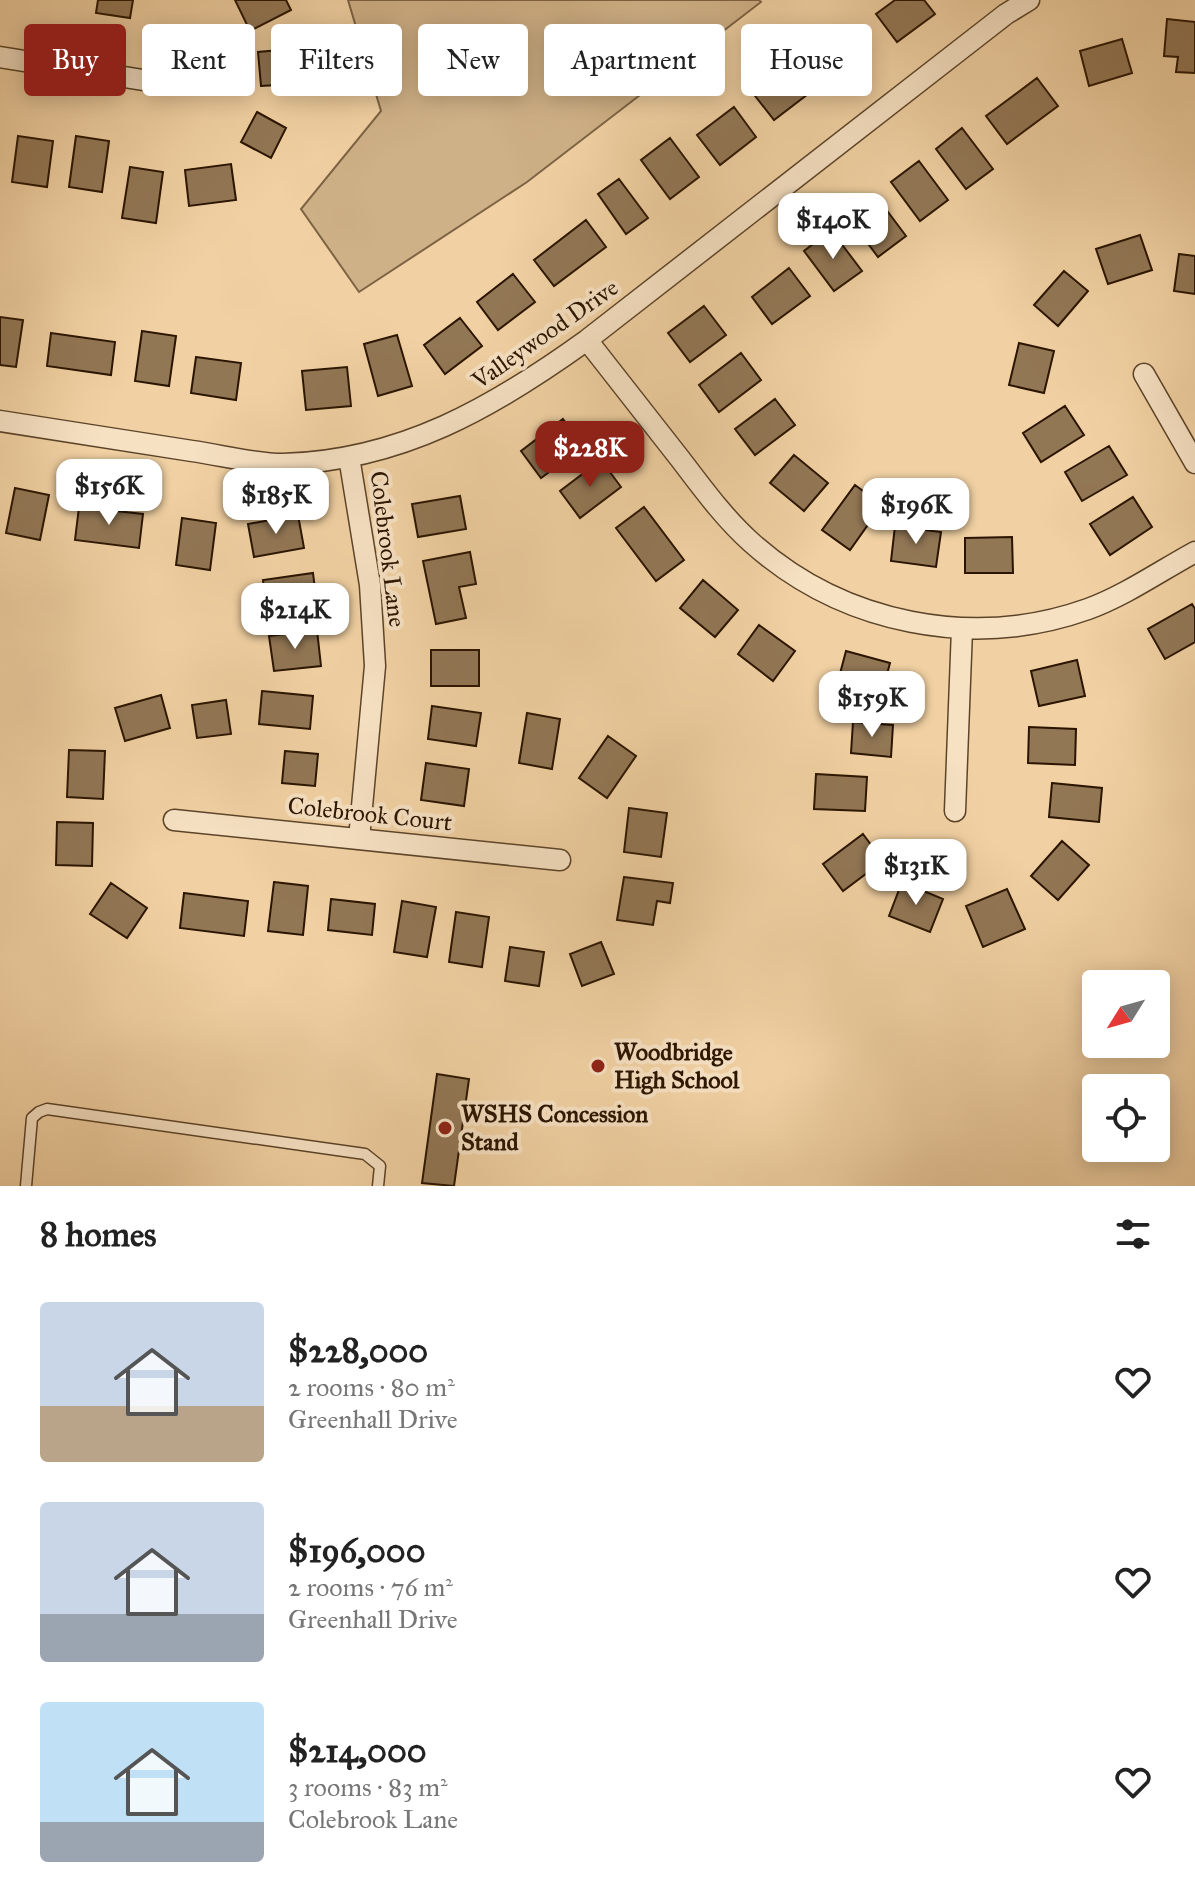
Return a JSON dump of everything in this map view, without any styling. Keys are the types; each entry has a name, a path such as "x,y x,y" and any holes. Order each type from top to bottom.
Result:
{"street":[{"name":"Valleywood Drive","path":"0,421 279,464 349,457 437,431 484,409 538,376 1001,7 1029,0"},
{"path":"0,57 142,80"},
{"path":"587,340 721,512 752,543 816,588 881,616 962,629 1003,628 1047,621 1088,608 1128,590 1195,552"},
{"path":"1144,374 1195,463"},
{"name":"Colebrook Lane","path":"349,457 370,585 375,666 359,839"},
{"path":"955,811 962,629"},
{"name":"Colebrook Court","path":"174,820 560,860"}],"lane":[{"path":"26,1186 32,1118 47,1109 365,1154 380,1166 378,1186"}],"shaded area":[{"path":"348,0 761,2 725,30 725,24 544,24 544,96 639,96 527,182 359,292 301,209 381,111 377,96 402,96 402,24 355,24"}],"building":[{"path":"98,0 133,0 130,18 96,13"},
{"path":"235,0 286,0 291,10 255,28 255,24 247,24"},
{"path":"895,0 924,0 935,14 897,42 876,14"},
{"path":"1167,19 1195,22 1195,73 1176,72 1178,57 1164,56"},
{"path":"1122,39 1132,73 1089,86 1080,51"},
{"path":"271,51 271,85 261,86 258,52"},
{"path":"1037,78 1058,106 1007,144 986,116"},
{"path":"755,96 805,96 774,120"},
{"path":"734,107 756,137 720,165 697,135"},
{"path":"257,112 286,128 271,158 241,142"},
{"path":"962,128 993,169 966,189 936,149"},
{"path":"18,136 53,141 47,187 12,182"},
{"path":"76,136 109,141 102,192 69,187"},
{"path":"670,138 699,177 670,199 641,160"},
{"path":"919,161 948,200 920,221 891,182"},
{"path":"231,164 236,200 189,206 185,170"},
{"path":"130,167 163,172 156,223 122,218"},
{"path":"619,179 648,218 626,234 598,194"},
{"path":"876,196 906,236 878,257 848,217"},
{"path":"586,220 606,247 554,286 534,260"},
{"path":"831,230 862,271 834,291 804,251"},
{"path":"1140,235 1152,270 1108,284 1096,249"},
{"path":"1179,254 1195,256 1195,294 1174,291"},
{"path":"789,268 810,296 772,324 752,297"},
{"path":"1064,271 1088,291 1058,326 1034,305"},
{"path":"513,274 535,302 498,330 477,302"},
{"path":"704,306 726,335 690,362 668,333"},
{"path":"0,317 23,320 16,367 0,365"},
{"path":"460,318 482,346 445,374 424,345"},
{"path":"142,331 176,336 169,386 135,381"},
{"path":"51,333 115,342 111,375 47,366"},
{"path":"397,335 412,386 378,396 364,344"},
{"path":"1019,343 1054,351 1044,393 1009,385"},
{"path":"741,353 761,380 719,412 699,385"},
{"path":"196,357 241,363 236,400 191,393"},
{"path":"347,367 351,406 306,410 302,371"},
{"path":"775,399 795,425 755,455 735,429"},
{"path":"1065,406 1084,435 1041,462 1023,433"},
{"path":"563,419 584,446 541,478 521,451"},
{"path":"1109,446 1127,475 1082,501 1065,472"},
{"path":"794,455 828,483 804,511 770,483"},
{"path":"601,460 621,487 580,518 560,491"},
{"path":"855,485 882,505 850,550 822,530"},
{"path":"15,488 49,495 40,540 6,533"},
{"path":"460,496 466,529 418,537 412,504"},
{"path":"1133,497 1152,527 1110,555 1090,524"},
{"path":"79,507 143,514 139,548 75,540"},
{"path":"644,507 684,560 656,581 616,528"},
{"path":"298,515 304,548 254,557 248,524"},
{"path":"182,518 216,523 210,570 176,565"},
{"path":"895,526 941,532 936,567 891,561"},
{"path":"1012,537 1013,573 965,573 965,538"},
{"path":"470,552 476,584 459,587 466,618 436,624 423,561"},
{"path":"313,573 317,606 267,613 263,580"},
{"path":"703,580 738,610 715,637 680,608"},
{"path":"1192,604 1195,609 1195,642 1165,659 1148,629"},
{"path":"759,625 795,651 773,681 738,654"},
{"path":"317,630 321,666 274,671 269,636"},
{"path":"431,650 479,650 479,686 431,686"},
{"path":"846,651 890,663 881,697 837,685"},
{"path":"1077,660 1085,696 1039,706 1031,671"},
{"path":"262,691 313,696 310,729 259,724"},
{"path":"161,695 170,728 125,741 115,708"},
{"path":"226,700 231,734 197,738 192,705"},
{"path":"432,706 481,713 476,746 428,739"},
{"path":"527,713 560,719 552,769 519,763"},
{"path":"853,722 893,725 891,757 851,753"},
{"path":"1029,727 1076,729 1075,765 1028,763"},
{"path":"608,736 636,756 607,798 579,778"},
{"path":"69,750 105,751 103,799 67,797"},
{"path":"285,751 318,754 315,786 282,783"},
{"path":"426,763 469,769 464,806 421,800"},
{"path":"816,774 867,777 865,811 814,809"},
{"path":"1052,783 1102,788 1099,822 1049,817"},
{"path":"629,808 667,813 661,857 624,852"},
{"path":"57,822 93,823 92,866 56,865"},
{"path":"863,834 883,861 843,891 823,864"},
{"path":"1062,841 1089,865 1058,900 1031,876"},
{"path":"624,877 673,883 670,903 657,901 653,925 617,920"},
{"path":"274,882 308,886 303,935 268,931"},
{"path":"902,882 943,899 930,932 889,916"},
{"path":"111,883 147,908 127,938 90,914"},
{"path":"1007,889 1025,929 983,947 966,906"},
{"path":"184,893 248,901 244,936 180,928"},
{"path":"331,899 375,904 372,935 328,930"},
{"path":"402,901 436,907 427,957 394,952"},
{"path":"456,912 489,917 482,967 449,962"},
{"path":"601,942 614,974 582,986 570,954"},
{"path":"510,947 544,952 539,986 505,981"},
{"name":"WSHS Concession Stand","path":"437,1074 469,1079 454,1186 422,1183"}],"place":[{"name":"Woodbridge High School","path":"598,1066"},
{"name":"WSHS Concession Stand","path":"445,1128"}]}
